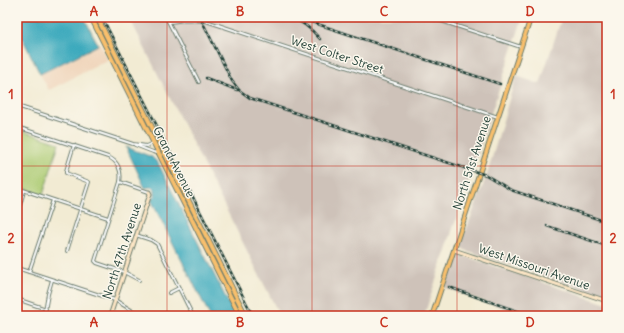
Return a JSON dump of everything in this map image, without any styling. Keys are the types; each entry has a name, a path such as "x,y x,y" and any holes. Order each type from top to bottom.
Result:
{"highway":[{"name":"Grand Avenue","path":"91,17 240,316"},
{"name":"Grand Avenue","path":"97,17 246,316"},
{"path":"153,143 157,145 166,163 170,166"}],"main road":[{"name":"North 51st Avenue","path":"434,315 531,17"}],"street":[{"path":"166,17 199,82"},
{"path":"429,17 521,47"},
{"name":"West Colter Street","path":"169,22 186,20 206,21 498,117"},
{"path":"17,111 18,106 134,144 146,146 153,143"},
{"path":"17,127 112,158 116,162 120,171 120,182 95,261 124,272 139,280"},
{"path":"134,144 145,150 157,152"},
{"path":"67,251 89,182 66,173 74,145"},
{"path":"120,182 149,192"},
{"path":"17,188 108,218"},
{"path":"20,205 24,191"},
{"name":"North 47th Avenue","path":"110,316 150,194 149,192"},
{"path":"29,272 53,200"},
{"path":"136,235 151,240 157,244 193,316"},
{"name":"West Missouri Avenue","path":"454,250 607,301"},
{"path":"17,268 115,300 141,316"},
{"path":"44,316 52,280"},
{"path":"169,293 179,288"},
{"path":"17,299 46,309"}],"shaded area":[{"path":"129,17 523,17 424,316 280,316"},
{"path":"562,17 586,17 607,24 607,297 465,250 460,246 487,175 516,76 540,84"},
{"path":"100,43 108,60 49,90 40,74"},
{"path":"458,254 607,304 607,316 528,316 445,288"}],"green space":[{"path":"17,129 59,143 43,195 17,186"}],"water":[{"path":"17,17 84,17 98,45 40,74 17,27"},
{"path":"126,147 152,157 158,163 235,316 210,316 151,200 155,195 155,189 151,187 145,188"}],"railway":[{"path":"102,17 253,316"},
{"path":"200,17 232,81 239,90 250,98 486,175 511,190 607,222"},
{"path":"289,17 306,25 320,39"},
{"path":"296,17 500,84"},
{"path":"206,78 237,90"},
{"path":"547,226 607,246"},
{"path":"449,287 532,316"}]}
